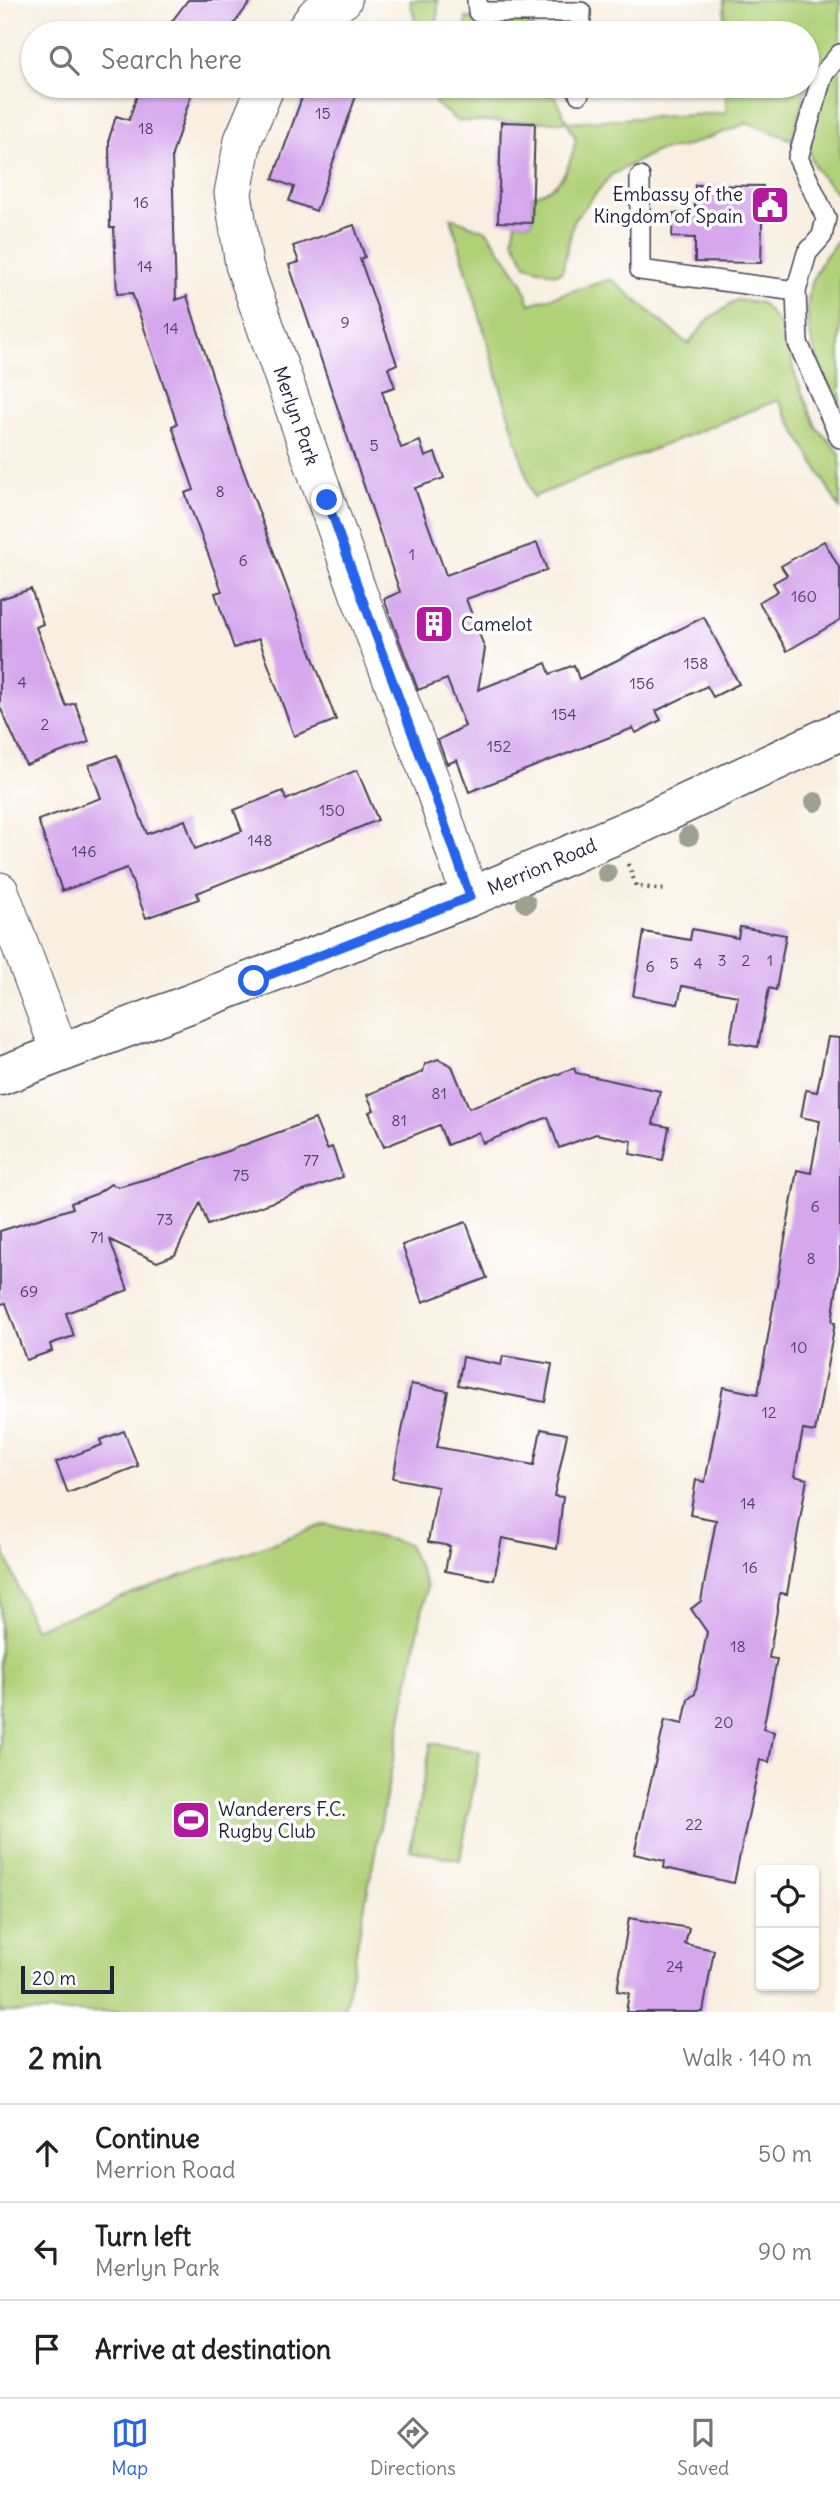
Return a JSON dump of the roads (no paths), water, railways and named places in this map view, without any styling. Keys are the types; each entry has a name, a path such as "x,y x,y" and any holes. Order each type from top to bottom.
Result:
{"main road":[{"name":"Merrion Road","path":"0,1076 470,897 616,835 840,731"}],"street":[{"path":"312,21 316,15 343,0"},
{"name":"Merlyn Park","path":"261,98 243,140 233,193 244,265 358,593 470,897"},
{"path":"0,891 60,1052"}],"lane":[{"path":"477,0 478,12 581,12 581,21"},
{"path":"819,84 822,74 840,54"},
{"path":"815,98 798,158 826,218 822,236 807,253 796,291 798,343 840,438"},
{"path":"639,177 640,270 796,291"}],"place":[{"name":"Embassy of the Kingdom of Spain","path":"770,205"},
{"name":"Camelot","path":"434,624"},
{"name":"Wanderers F.C. Rugby Club","path":"191,1820"}]}
